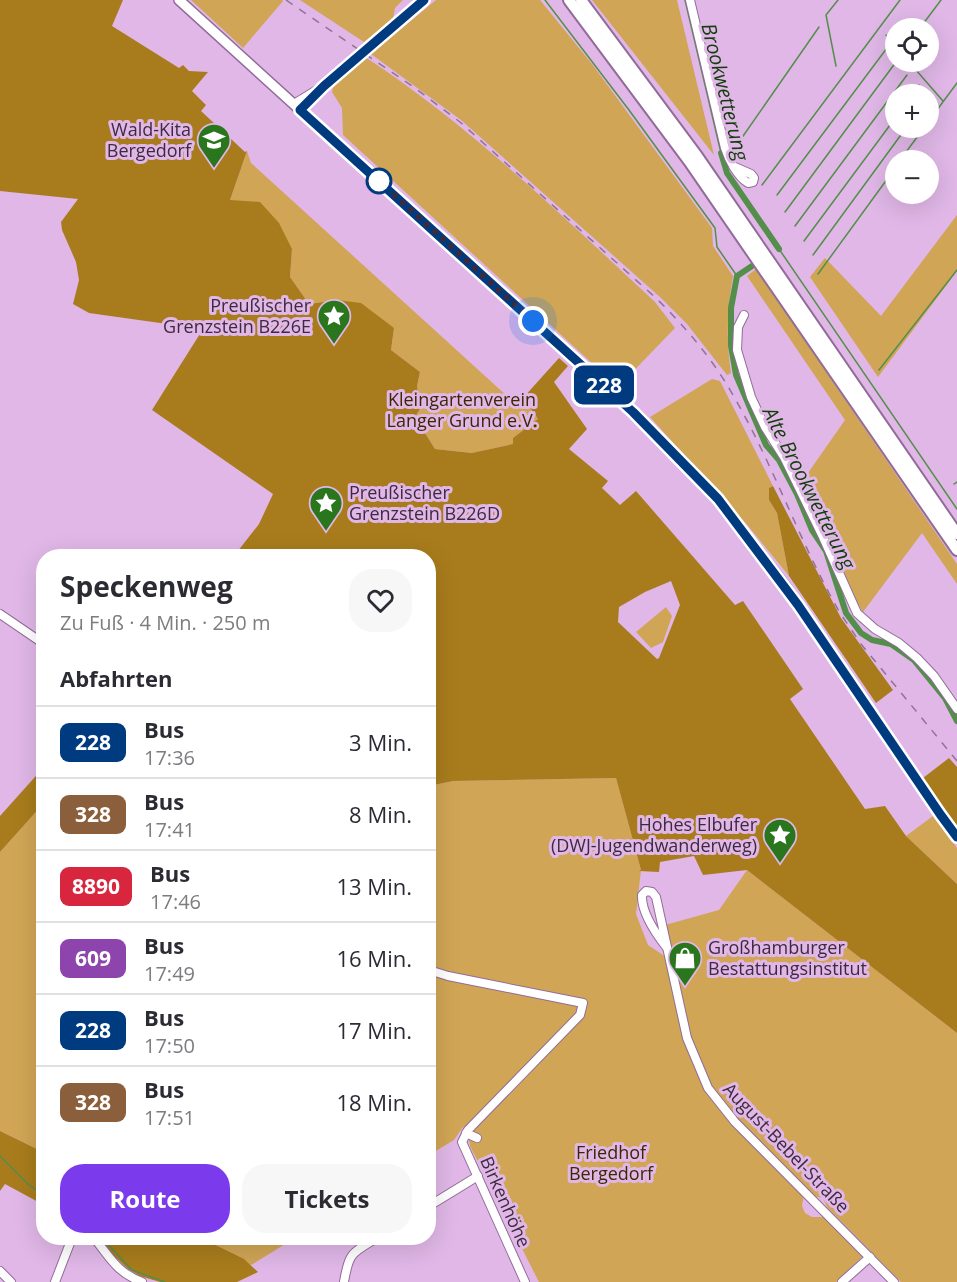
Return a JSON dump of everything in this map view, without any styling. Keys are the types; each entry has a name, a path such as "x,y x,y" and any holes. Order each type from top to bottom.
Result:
{"highway":[{"path":"569,0 689,160 957,550"},
{"path":"581,0 697,156 957,534"}],"main road":[{"path":"179,0 633,412 718,499 786,587 957,837"}],"street":[{"path":"297,107 424,0"},
{"path":"690,0 725,148 735,167"},
{"path":"744,315 738,327 737,350 751,397 765,427 784,457 857,613 875,629 899,643 917,658 947,693 957,709"},
{"path":"0,614 36,639"},
{"name":"August-Bebel-Straße","path":"667,948 657,936 642,905 642,895 646,891 652,892 656,897 687,1038 708,1088 735,1122 894,1282"},
{"path":"436,972 582,1003 580,1015 466,1134 477,1138"},
{"name":"Birkenhöhe","path":"466,1134 462,1142 525,1282"},
{"path":"436,1202 478,1176"},
{"path":"56,1282 69,1245"},
{"path":"99,1245 125,1275 142,1282"},
{"path":"344,1282 348,1260 354,1252 366,1245"},
{"path":"842,1282 870,1257"},
{"path":"0,1271 11,1282"}],"green space":[{"path":"191,0 282,0 283,1 243,48"},
{"path":"300,0 403,0 395,8 393,19 364,42"},
{"path":"436,0 540,0 592,64 712,228 713,246 733,276 728,324 731,373 727,375 687,324 660,297 461,120 371,54"},
{"path":"592,0 677,0 714,155"},
{"path":"365,57 442,113 551,205 655,302 675,328 618,387 343,135 342,108 332,92 333,87"},
{"name":"Kleingartenverein Langer Grund e.V.","path":"247,151 251,163 517,405 523,398 538,419 513,438 513,444 473,453 435,449 415,417 420,409 417,386 420,372 391,350 394,328 337,300 309,304 290,277 292,249 230,200"},
{"path":"957,215 957,271 878,377 810,277 825,258 881,316"},
{"path":"756,269 957,564 957,584 922,533 863,612 852,594 827,535 801,483 845,420 747,276"},
{"path":"712,379 720,381 773,486 769,488 769,500 777,513 789,576 749,527 650,417"},
{"path":"666,607 672,616 663,642 651,648 636,632"},
{"name":"Friedhof Bergedorf","path":"616,778 641,870 636,914 648,945 666,957 706,1091 804,1195 802,1206 805,1213 812,1217 824,1217 863,1256 836,1282 539,1282 470,1146 468,1135 470,1131 463,1127 454,1140 436,1151 436,785 453,781"},
{"path":"36,812 36,1149 0,1131 0,852"},
{"path":"933,816 957,848 957,884 906,836"},
{"path":"747,870 957,1033 957,1282 901,1282 827,1207 823,1198 813,1196 737,1120 711,1087 689,1036 665,925 719,910"},
{"path":"214,1245 284,1245 251,1265"}],"shaded area":[{"path":"0,0 123,0 112,26 179,68 183,65 189,71 208,72 192,91 206,105 201,111 245,152 247,151 230,200 260,202 279,223 292,249 290,277 309,304 337,300 361,303 394,328 391,350 420,372 417,386 420,409 415,417 435,449 472,453 513,444 513,438 538,419 523,398 559,358 568,366 554,382 587,429 569,449 608,481 602,488 620,505 636,491 735,605 743,601 803,689 790,699 865,809 885,806 906,836 957,884 957,1033 747,870 703,875 694,856 660,862 659,872 639,871 641,870 616,778 453,781 436,785 436,549 239,549 259,524 273,494 152,410 203,329 89,313 73,304 79,280 76,262 62,230 61,222 78,199 0,191","holes":["671,581 680,605 657,659 618,622 619,607"]},
{"path":"773,486 841,618 893,690 876,703 789,576 777,513 769,500 769,488"},
{"path":"949,758 957,767 957,831 923,778"},
{"path":"36,776 36,812 0,852 0,816"},
{"path":"0,1131 36,1149 36,1201 5,1184 0,1191"},
{"path":"105,1245 215,1245 244,1259 258,1272 237,1282 160,1282 140,1276 114,1256"}],"waterway":[{"path":"545,0 715,228 717,247 737,276"},
{"name":"Brookwetterung","path":"685,0 721,153"},
{"path":"836,66 826,15 838,0"},
{"path":"762,185 900,0"},
{"path":"928,18 941,0"},
{"path":"741,139 819,27"},
{"path":"777,195 885,51"},
{"path":"785,212 889,72"},
{"path":"918,72 943,101"},
{"path":"795,226 907,75"},
{"path":"939,107 957,83"},
{"path":"804,241 885,132"},
{"path":"813,255 899,138"},
{"path":"908,150 916,138"},
{"name":"Brookwetterung","path":"721,153 727,173 779,249"},
{"path":"818,274 885,182"},
{"path":"779,249 957,509"},
{"name":"Alte Brookwetterung","path":"752,266 737,276 731,308 731,346 736,375 766,445 779,460 812,530 826,551 846,613 861,633 872,640 891,644 914,660 945,698 957,721"},
{"path":"879,370 957,270"},
{"path":"0,1156 36,1190"},
{"path":"109,1245 132,1270 165,1282"}],"railway":[{"path":"286,0 415,88 460,122 657,299 684,328 717,369 740,408 840,613 861,644 957,761"}],"bus line":[{"name":"228","path":"424,0 324,86 300,110 633,412 718,499 823,640 957,837"}],"place":[{"name":"Wald-Kita Bergedorf","path":"214,169"},
{"name":"Preußischer Grenzstein B226E","path":"334,345"},
{"name":"Preußischer Grenzstein B226D","path":"326,532"},
{"name":"Hohes Elbufer (DWJ-Jugendwanderweg)","path":"780,864"},
{"name":"Großhamburger Bestattungsinstitut","path":"685,987"}],"route":[{"path":"379,181 533,321"}]}
